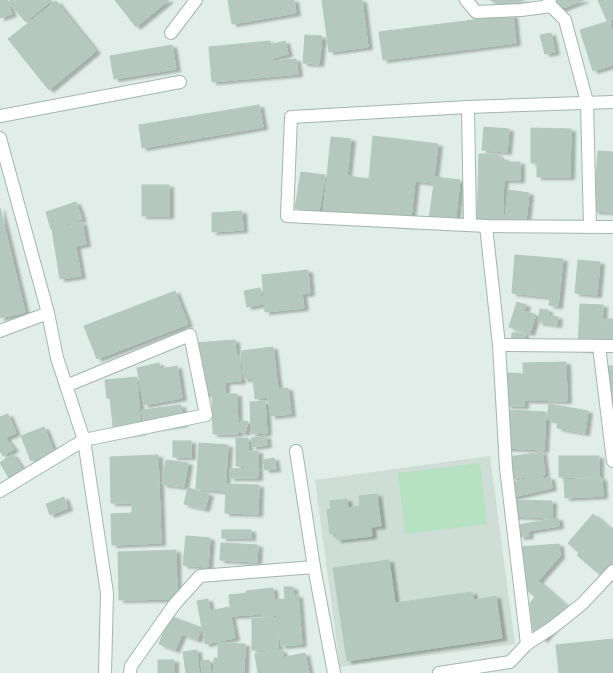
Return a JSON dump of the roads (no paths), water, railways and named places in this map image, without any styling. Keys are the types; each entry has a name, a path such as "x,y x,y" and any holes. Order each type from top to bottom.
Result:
{"street":[{"path":"171,33 196,0"},
{"path":"466,0 476,12 521,10 550,3 565,20 587,102 590,227"},
{"path":"0,116 180,82"},
{"path":"613,102 468,107 291,117 287,216 486,226 613,227"},
{"path":"468,107 470,225"},
{"path":"0,138 48,313 66,386 84,440 107,593 105,673"},
{"path":"486,226 499,345 506,468 527,644"},
{"path":"0,331 48,313"},
{"path":"0,491 84,440 206,415 190,335 66,386"},
{"path":"499,345 613,346"},
{"path":"599,346 613,462"},
{"path":"296,451 314,566 334,673"},
{"path":"130,673 131,666 174,605 200,576 314,566"},
{"path":"439,673 510,662 527,644 553,627 582,604 613,571"}]}
